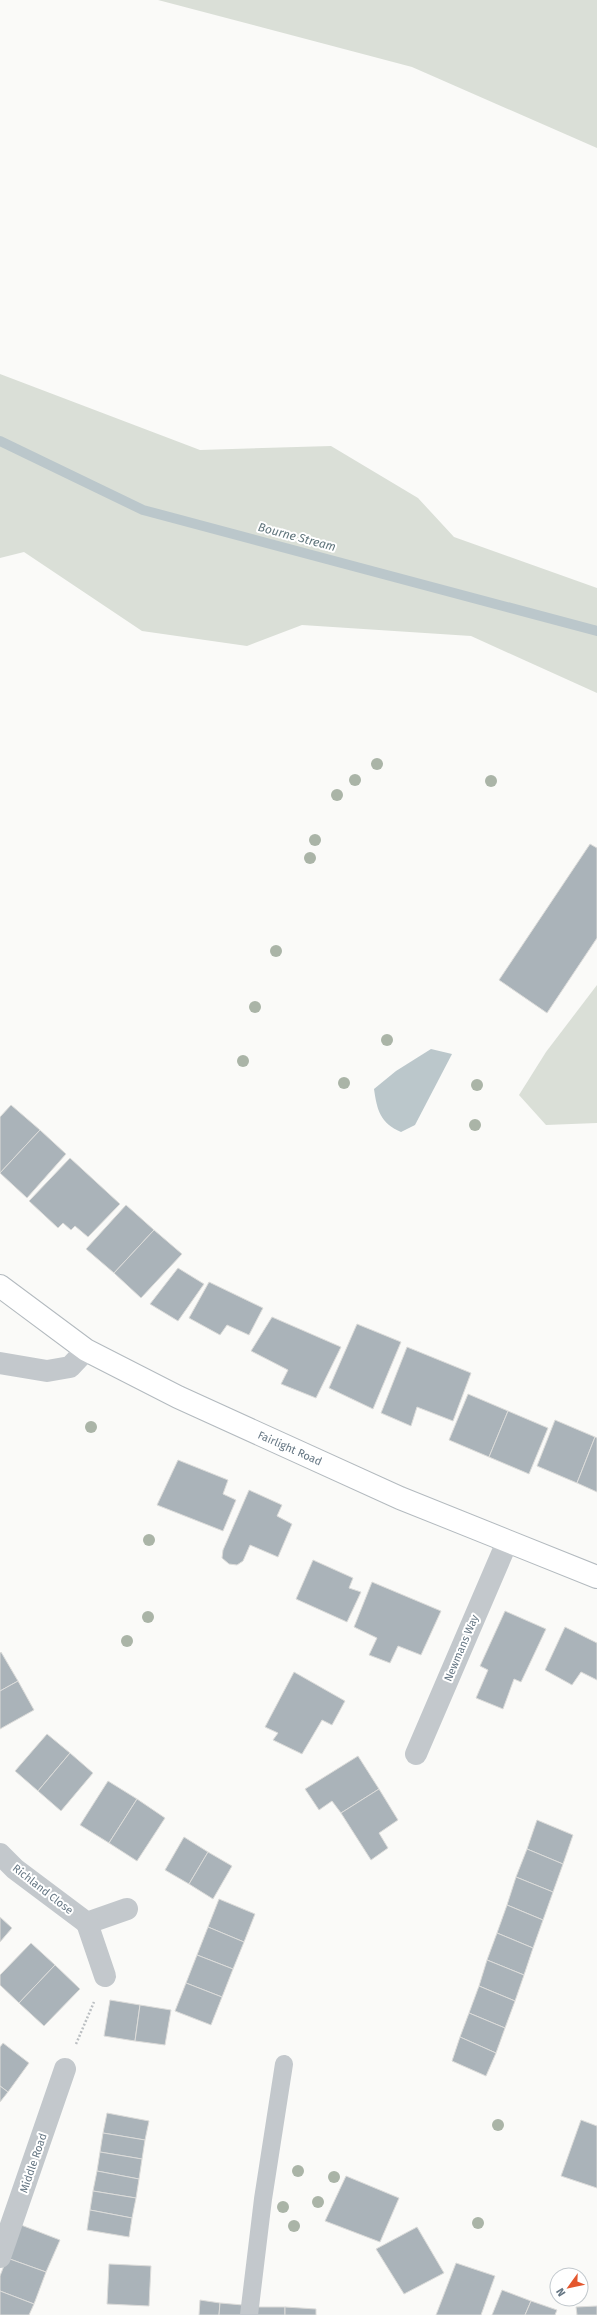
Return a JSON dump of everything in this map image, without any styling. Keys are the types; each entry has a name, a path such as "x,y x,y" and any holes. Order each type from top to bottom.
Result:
{"street":[{"name":"Fairlight Road","path":"0,1286 86,1350 185,1400 400,1498 597,1577"},
{"path":"0,1363 47,1371 70,1367 86,1350"},
{"name":"Newmans Way","path":"416,1754 507,1542"},
{"name":"Richland Close","path":"0,1854 15,1869 86,1923"},
{"path":"105,1976 86,1923 127,1909"},
{"name":"Middle Road","path":"0,2257 65,2069"}],"lane":[{"path":"249,2315 263,2199 284,2064"}],"path":[{"path":"65,2069 105,1976"}],"shaded area":[{"path":"158,0 597,0 597,148 412,67"},
{"path":"0,374 200,450 331,446 418,498 454,537 597,588 597,693 471,636 302,625 247,646 142,631 24,552 0,558"},
{"path":"597,985 597,1123 546,1125 519,1095 546,1052"},
{"path":"431,1049 452,1054 415,1125 401,1132 384,1120 378,1109 374,1089 396,1071"}],"building":[{"path":"590,844 597,848 597,938 547,1013 499,980"},
{"path":"11,1105 40,1130 0,1173 0,1117"},
{"path":"40,1130 66,1154 27,1198 0,1173"},
{"path":"70,1158 120,1204 88,1237 75,1226 71,1230 63,1223 58,1228 29,1201"},
{"path":"126,1205 154,1230 114,1273 86,1249"},
{"path":"154,1230 182,1254 141,1298 114,1273"},
{"path":"178,1268 204,1284 178,1321 150,1304"},
{"path":"209,1282 263,1308 249,1335 227,1325 220,1335 189,1318"},
{"path":"272,1317 341,1347 316,1398 281,1384 288,1370 251,1351"},
{"path":"357,1324 401,1342 373,1409 329,1388"},
{"path":"407,1347 471,1373 453,1421 417,1407 411,1426 381,1413"},
{"path":"468,1394 508,1411 489,1457 449,1440"},
{"path":"508,1411 548,1428 529,1474 489,1457"},
{"path":"555,1420 595,1437 577,1483 537,1466"},
{"path":"595,1437 597,1438 597,1492 577,1483"},
{"path":"178,1460 228,1480 223,1494 236,1500 223,1531 157,1505"},
{"path":"249,1490 282,1505 277,1516 292,1524 278,1557 250,1545 243,1561 237,1565 229,1564 222,1558 223,1550"},
{"path":"313,1560 353,1578 349,1588 361,1592 347,1622 296,1599"},
{"path":"372,1582 441,1611 421,1655 398,1646 390,1663 369,1655 377,1638 354,1627"},
{"path":"505,1611 546,1629 521,1682 514,1679 503,1709 476,1698 488,1670 480,1666"},
{"path":"565,1627 597,1643 597,1680 581,1672 572,1685 545,1670"},
{"path":"1,1652 18,1681 0,1691 0,1653"},
{"path":"294,1672 345,1701 332,1725 322,1720 302,1754 273,1740 278,1733 265,1727"},
{"path":"18,1681 34,1710 0,1729 0,1691"},
{"path":"47,1734 70,1753 38,1791 15,1771"},
{"path":"70,1753 93,1773 61,1811 38,1791"},
{"path":"358,1756 379,1789 341,1813 332,1801 319,1810 305,1789"},
{"path":"108,1781 137,1799 109,1843 80,1825"},
{"path":"379,1789 398,1820 379,1833 388,1848 371,1860 341,1813"},
{"path":"137,1799 165,1818 137,1861 109,1843"},
{"path":"537,1820 573,1835 563,1864 527,1849"},
{"path":"184,1837 208,1852 189,1884 165,1870"},
{"path":"527,1849 563,1864 553,1892 516,1877"},
{"path":"208,1852 232,1866 213,1899 189,1884"},
{"path":"516,1877 553,1892 543,1920 507,1905"},
{"path":"219,1899 255,1914 244,1942 208,1927"},
{"path":"507,1905 543,1920 533,1948 497,1933"},
{"path":"0,1917 12,1928 0,1942"},
{"path":"208,1927 244,1942 233,1969 197,1955"},
{"path":"497,1933 533,1948 524,1975 487,1960"},
{"path":"31,1943 55,1965 19,2003 0,1985 0,1975"},
{"path":"197,1955 233,1969 222,1997 186,1983"},
{"path":"487,1960 524,1975 515,2001 479,1986"},
{"path":"55,1965 80,1989 44,2026 19,2003"},
{"path":"186,1983 222,1997 211,2025 175,2011"},
{"path":"479,1986 515,2001 505,2028 469,2013"},
{"path":"110,2000 140,2005 135,2041 104,2036"},
{"path":"140,2005 171,2010 165,2045 135,2041"},
{"path":"469,2013 505,2028 496,2053 460,2037"},
{"path":"460,2037 496,2053 486,2076 452,2061"},
{"path":"3,2043 29,2063 8,2092 0,2086 0,2047"},
{"path":"0,2086 8,2092 0,2102"},
{"path":"107,2113 149,2121 145,2140 103,2133"},
{"path":"581,2120 597,2126 597,2188 561,2176"},
{"path":"103,2133 145,2140 142,2159 100,2152"},
{"path":"100,2152 142,2159 139,2179 97,2171"},
{"path":"97,2171 139,2179 136,2198 93,2191"},
{"path":"346,2176 399,2198 380,2242 325,2221"},
{"path":"93,2191 136,2198 132,2218 90,2210"},
{"path":"90,2210 132,2218 129,2237 87,2230"},
{"path":"21,2225 60,2240 46,2272 7,2258"},
{"path":"417,2227 444,2273 404,2294 376,2249"},
{"path":"7,2258 46,2272 34,2304 0,2291 0,2276"},
{"path":"456,2263 495,2276 481,2315 436,2315"},
{"path":"109,2264 151,2266 149,2306 107,2304"},
{"path":"502,2290 531,2301 525,2315 492,2315"},
{"path":"0,2291 34,2304 29,2315 0,2315"},
{"path":"200,2300 220,2303 219,2315 199,2315"},
{"path":"531,2301 557,2310 555,2315 525,2315"},
{"path":"220,2303 243,2305 243,2315 219,2315"},
{"path":"597,2306 597,2315 577,2315 576,2307"},
{"path":"257,2307 285,2307 285,2315 257,2315"},
{"path":"285,2307 316,2309 316,2315 285,2315"}],"waterway":[{"name":"Bourne Stream","path":"0,441 143,510 597,631"}]}
